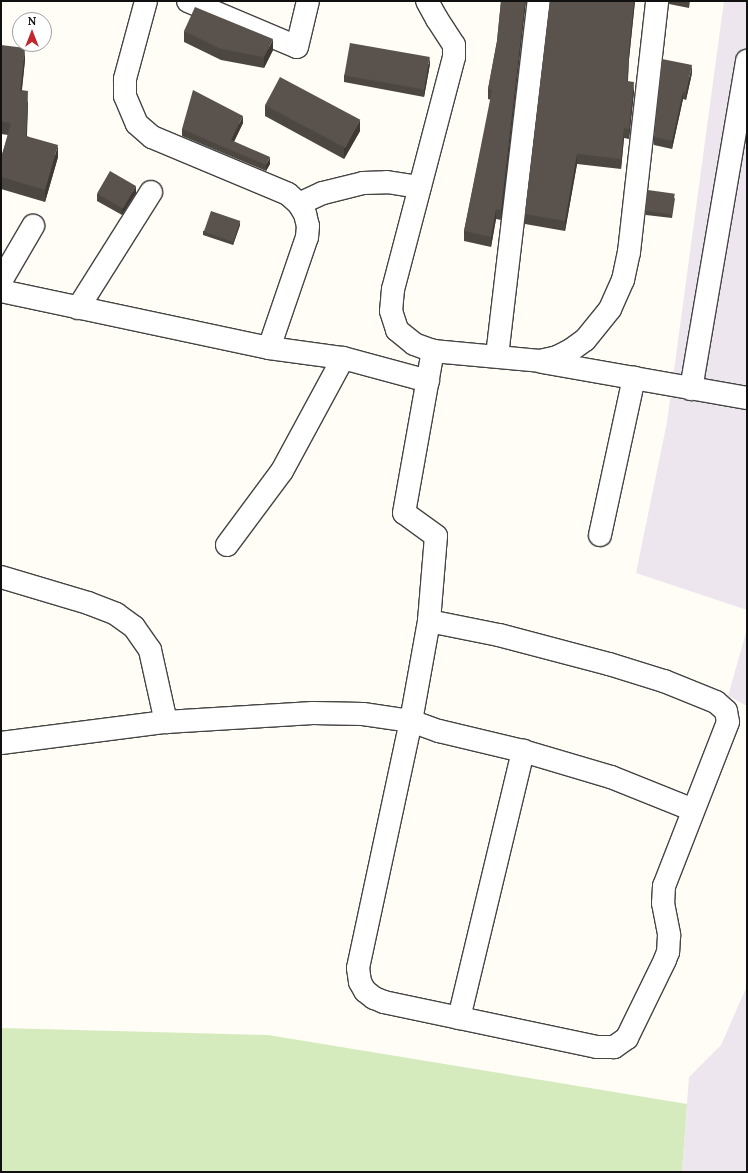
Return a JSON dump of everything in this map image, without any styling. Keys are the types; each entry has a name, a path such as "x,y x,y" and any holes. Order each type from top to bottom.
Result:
{"street":[{"path":"146,1 125,79 125,96 137,124 152,137 288,194 299,204 305,214 308,226 307,237 269,348"},
{"path":"188,1 297,47 308,1"},
{"path":"427,1 454,45 454,57 393,288 391,311 397,330 414,344 433,351 540,361 747,398"},
{"path":"497,356 539,1"},
{"path":"540,361 564,354 585,340 610,309 623,280 629,252 656,1"},
{"path":"691,389 747,61"},
{"path":"299,204 323,193 363,183 388,182 420,187"},
{"path":"78,308 151,192"},
{"path":"1,282 33,226"},
{"path":"1,292 269,348 343,358 428,381"},
{"path":"429,621 499,635 609,664 664,681 716,702 726,711 728,722 667,877 663,894 670,935 668,952 627,1038 614,1047 597,1047 384,1002 374,998 365,991 360,982 358,968 411,721 429,621 436,536 404,513 433,351"},
{"path":"227,545 282,471 343,358"},
{"path":"600,535 634,378"},
{"path":"1,577 88,603 116,614 134,627 150,650 166,722"},
{"path":"1,743 166,722 313,713 363,714 411,721 439,731 523,751 611,777 693,810"},
{"path":"459,1018 523,751"}],"shaded area":[{"path":"724,1 747,1 747,610 636,573 667,422"},
{"path":"747,629 747,706 728,696"},
{"path":"747,986 747,1172 682,1172 689,1077 721,1045"}],"green space":[{"path":"1,1028 268,1035 687,1104 682,1172 1,1172"}],"building":[{"path":"501,1 525,1 501,210 496,209 491,237 464,231 492,90 488,89 497,41"},
{"path":"550,1 634,1 627,81 634,82 629,129 624,128 621,159 577,154 565,221 525,214"},
{"path":"195,7 273,39 264,57 221,49 184,31"},
{"path":"350,43 430,57 424,90 344,75"},
{"path":"1,45 12,46 12,52 25,52 20,93 21,90 28,91 26,136 58,145 45,190 1,177 1,158 11,123 1,122"},
{"path":"662,59 692,65 686,92 683,92 672,141 654,137"},
{"path":"280,77 360,120 345,148 265,105"},
{"path":"193,90 243,116 231,140 270,157 266,165 182,129"},
{"path":"110,171 136,186 123,209 97,194"},
{"path":"648,190 675,194 672,215 645,211"},
{"path":"211,211 240,221 233,242 204,232"}]}
